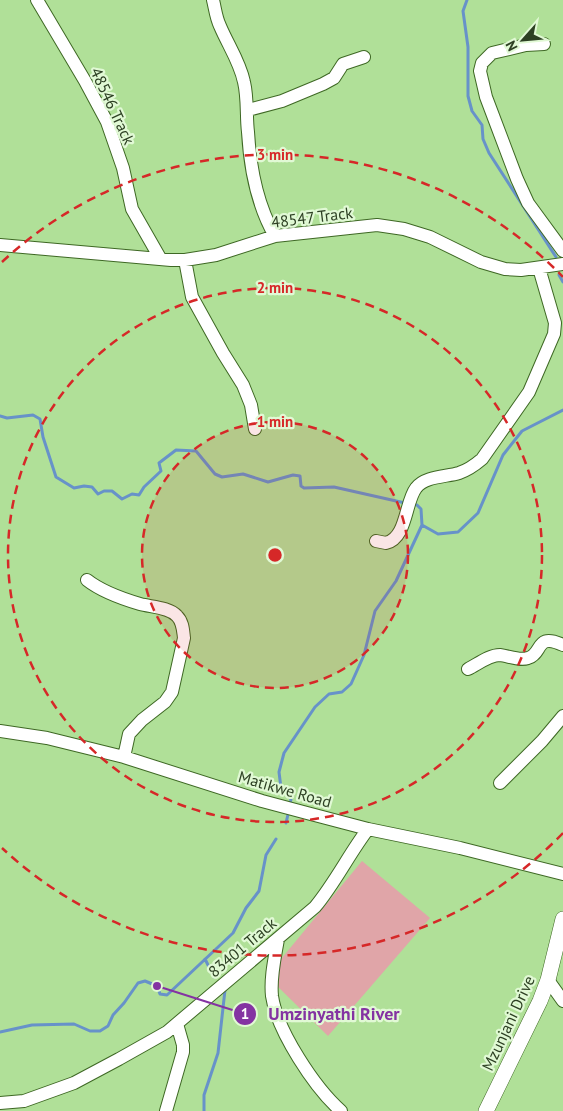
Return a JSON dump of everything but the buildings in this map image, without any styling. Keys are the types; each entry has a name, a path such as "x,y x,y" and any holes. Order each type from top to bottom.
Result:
{"main road":[{"name":"Mzunjani Drive","path":"486,1111 540,1000 548,980 563,919"}],"street":[{"name":"48546 Track","path":"37,0 85,81 106,122 121,162 132,209 160,258"},
{"path":"213,0 219,25 241,70 245,84 253,176 275,236"},
{"path":"544,44 526,45 492,53 482,63 480,71 486,97 528,203 563,251"},
{"path":"248,110 282,101 323,84 334,78 343,64 364,56"},
{"name":"48547 Track","path":"0,245 185,260 223,253 275,236 377,226 404,229 430,237 482,262 505,269 521,270 563,264"},
{"path":"185,260 192,297 243,385 252,405 255,429"},
{"path":"376,541 386,544 395,539 415,489 422,482 459,473 474,466 482,459 529,392 555,329 539,268"},
{"path":"87,580 94,585 129,600 174,613 182,622 184,638 172,692 165,702 142,720 129,734 124,757"},
{"path":"468,670 497,655 529,658 545,642 563,645"},
{"path":"500,783 542,741 563,716"},
{"name":"Matikwe Road","path":"0,731 47,738 124,757 262,801 368,829 460,848 563,874"},
{"name":"83401 Track","path":"0,1103 24,1102 74,1083 167,1032 314,906 327,892 354,846 368,829"},
{"path":"278,938 272,998 285,1032 306,1069 316,1084 341,1111"},
{"path":"548,980 563,1001"},
{"path":"166,1111 183,1052 183,1045 176,1024"}],"shaded area":[{"path":"362,861 430,918 328,1036 267,976"}],"waterway":[{"path":"467,0 463,11 468,47 468,96 472,111 482,125 483,139 489,153 556,257"},
{"path":"559,275 563,282"},
{"path":"422,525 438,534 458,532 478,513 503,455 522,431 563,410"},
{"path":"0,416 7,418 33,415 40,419 43,437 56,477 74,488 92,487 98,494 104,491 112,491 122,499 132,494 139,495 144,487 161,471 159,463 176,450 196,451 215,474 222,477 243,474 268,482 293,475 300,476 301,486 304,488 334,487 405,503"},
{"path":"290,804 291,799 281,788 279,772 284,753 315,707 329,694 342,692 351,684 364,655 375,611 396,581 422,525 421,509 417,505 411,504"},
{"path":"286,823 289,810"},
{"path":"0,1032 32,1025 74,1024 90,1031 100,1031 108,1026 113,1015 138,983 145,981 157,986 160,994 167,995 233,933 246,908 259,891 266,855 276,839"},
{"path":"205,959 214,977"},
{"path":"204,1111 204,1095 218,1053 225,990"}],"place":[{"name":"Umzinyathi River","path":"157,986"}]}
